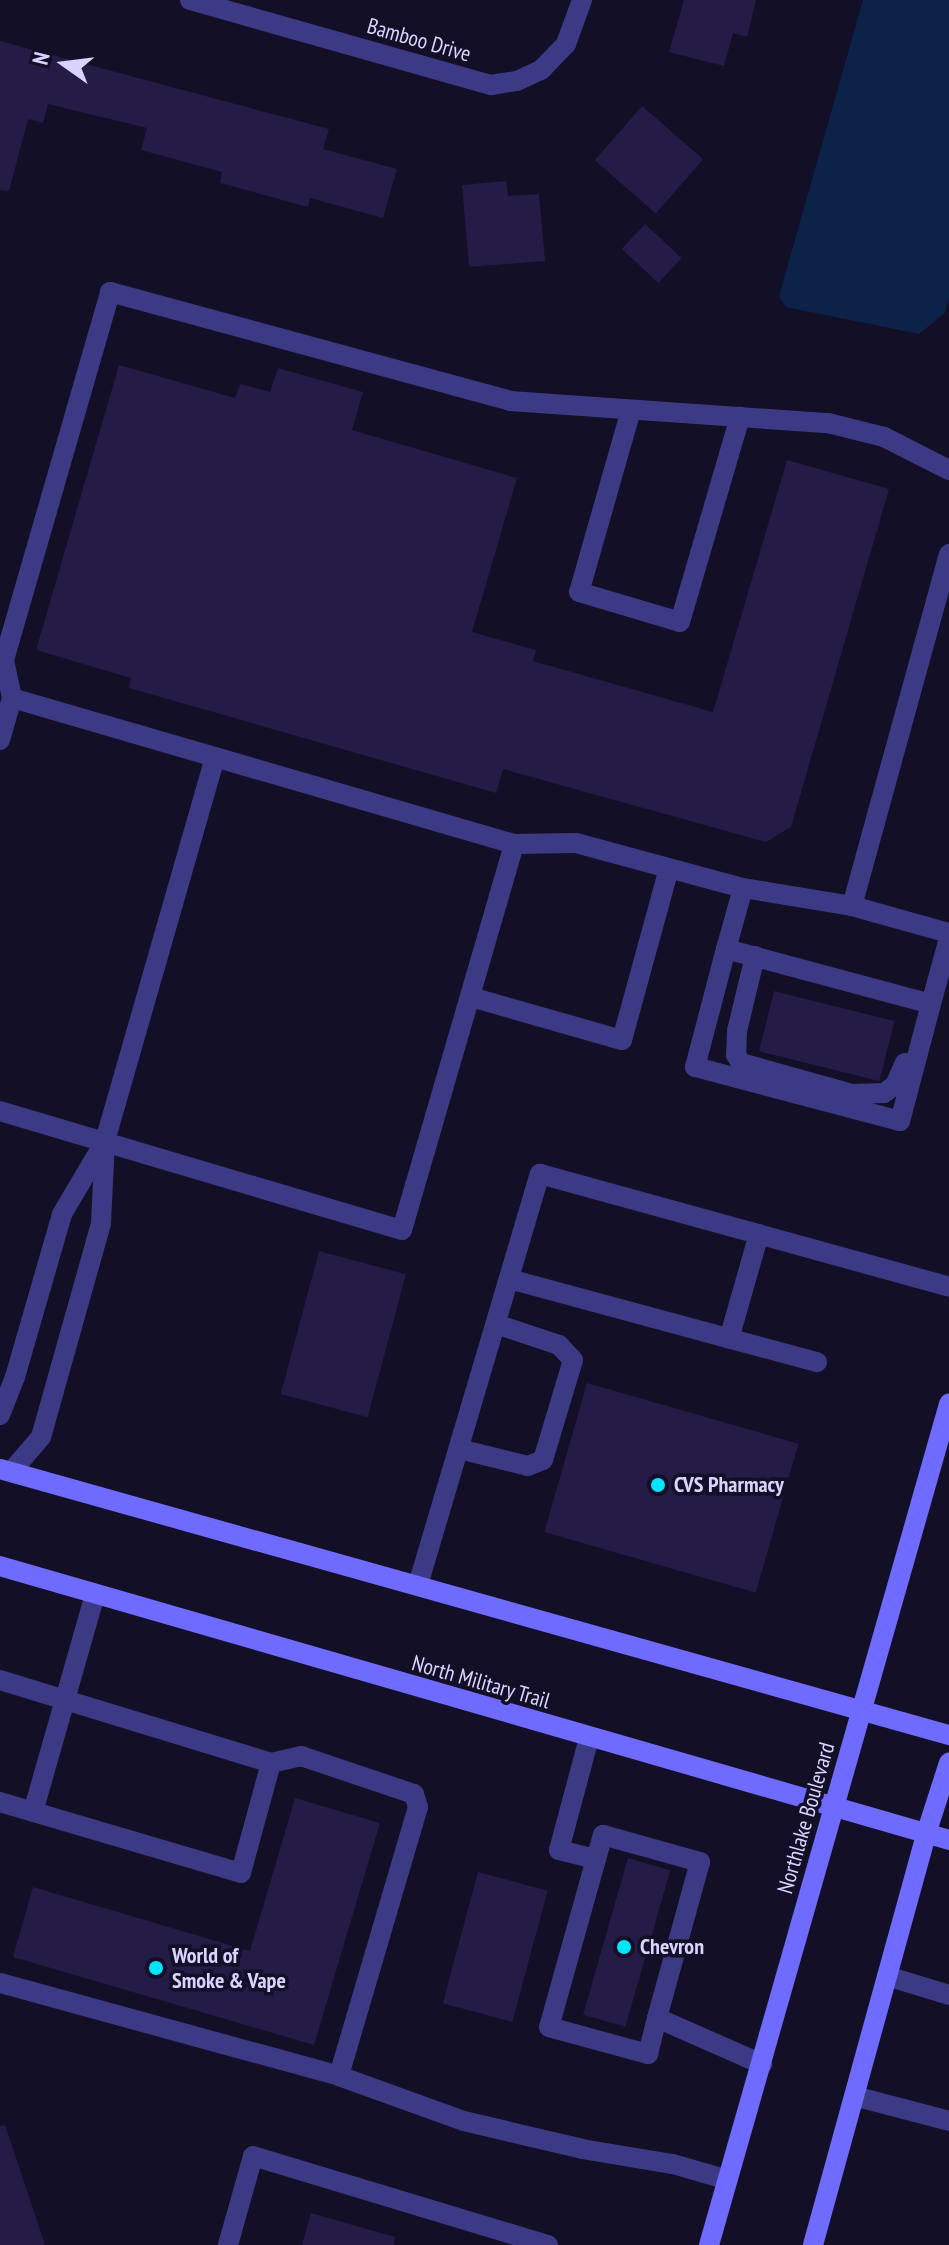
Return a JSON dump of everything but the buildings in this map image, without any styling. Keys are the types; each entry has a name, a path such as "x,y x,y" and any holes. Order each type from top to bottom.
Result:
{"main road":[{"name":"Northlake Boulevard","path":"709,2245 831,1808 862,1712 949,1404"},
{"path":"4,1476 418,1585 949,1735"},
{"name":"North Military Trail","path":"0,1566 949,1840"},
{"path":"813,2245 926,1834 949,1763"}],"street":[{"name":"Bamboo Drive","path":"190,0 491,85 517,81 541,70 566,44 582,0"},
{"path":"0,740 12,698 4,660 110,292 510,401 828,423 870,434 949,470"},
{"path":"631,410 579,592 680,622 740,417"},
{"path":"852,906 949,554"},
{"path":"12,698 514,844 576,843 743,888 852,906 949,935 900,1121 695,1067 743,888"},
{"path":"4,1476 41,1437 101,1223 105,1141 215,757"},
{"path":"1,1117 105,1141 402,1230 514,844"},
{"path":"471,997 622,1040 669,868"},
{"path":"726,949 931,1004"},
{"path":"755,956 737,1031 736,1055 741,1063 852,1094 884,1093 895,1085 908,1053 920,1043"},
{"path":"0,1415 12,1386 62,1214 105,1141"},
{"path":"418,1585 540,1174 949,1287"},
{"path":"729,1339 759,1234"},
{"path":"509,1279 817,1362"},
{"path":"459,1449 535,1466 543,1460 552,1432 573,1360 569,1352 559,1345 496,1324"},
{"path":"33,1812 95,1594"},
{"path":"0,1680 271,1763 301,1756 414,1794 418,1807 339,2076"},
{"path":"589,1738 559,1850 596,1859"},
{"path":"0,1802 241,1873 271,1763"},
{"path":"603,1835 700,1862 648,2054 549,2027 596,1859 603,1835"},
{"path":"887,1976 949,1995"},
{"path":"0,1983 339,2076 464,2121 582,2149 673,2164 728,2180"},
{"path":"657,2018 762,2064"},
{"path":"854,2096 949,2121"},
{"path":"228,2245 253,2156 548,2245"}],"water":[{"path":"863,0 949,0 949,298 945,313 919,334 786,307 779,296"}],"place":[{"name":"CVS Pharmacy","path":"658,1485"},
{"name":"Chevron","path":"624,1947"},
{"name":"World of Smoke & Vape","path":"156,1968"}]}
